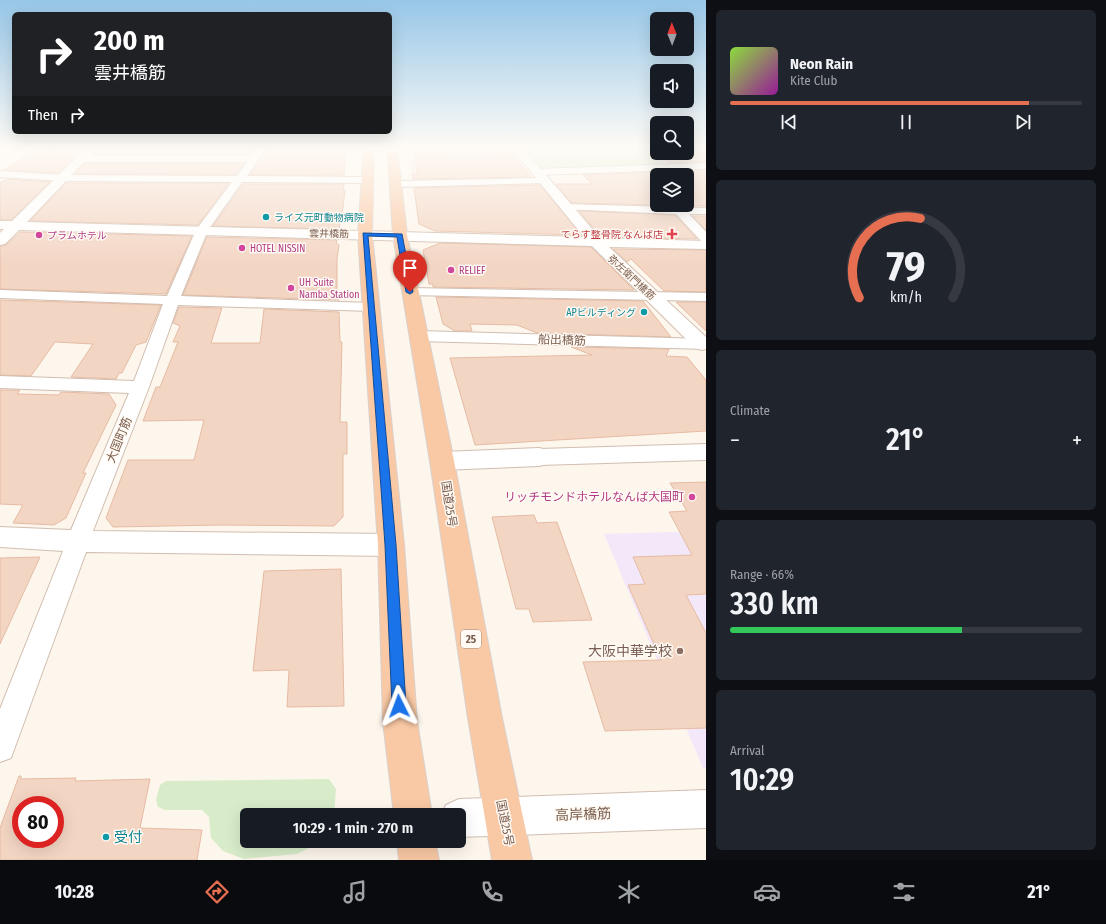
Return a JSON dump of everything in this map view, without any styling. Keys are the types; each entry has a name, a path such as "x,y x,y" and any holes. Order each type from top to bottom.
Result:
{"highway":[{"path":"367,186 365,234 391,545 400,721 412,808"},
{"name":"国道25号","path":"396,186 400,235 442,461 485,718 512,860"},
{"path":"417,848 419,860"}],"street":[{"path":"0,241 55,186"},
{"name":"大国町筋","path":"0,747 140,387 172,300 202,230 235,186"},
{"name":"弥左衛門橋筋","path":"547,186 594,241 705,346"},
{"path":"566,207 650,209"},
{"path":"694,211 706,211"},
{"path":"681,212 706,240"},
{"name":"雲井橋筋","path":"0,225 365,234 706,245"},
{"path":"410,292 706,297"},
{"path":"0,294 371,307"},
{"name":"船出橋筋","path":"418,336 705,346"},
{"path":"0,382 140,387"},
{"path":"442,461 706,452"},
{"path":"0,537 79,541 391,545"},
{"name":"高岸橋筋","path":"466,818 706,809"}],"shaded area":[{"name":"大阪中華学校","path":"706,531 706,768 703,768 604,534"}],"green space":[{"path":"329,779 336,789 335,808 240,808 240,848 309,848 297,854 244,859 223,851 211,838 209,817 202,810 165,810 158,807 156,800 160,785 166,781"}],"building":[{"path":"0,186 46,186 11,220 0,220"},
{"path":"63,186 227,186 198,225 30,221"},
{"path":"241,186 344,186 343,190 345,190 339,229 213,226"},
{"path":"541,186 581,235 435,231 419,224 414,188"},
{"path":"558,186 650,186 650,205 572,203"},
{"path":"694,186 706,186 706,206 694,206"},
{"path":"579,211 675,215 697,239 601,237"},
{"path":"692,216 706,216 706,230"},
{"path":"20,232 192,236 166,294 0,289 0,246 6,245"},
{"path":"207,237 337,240 336,243 339,245 337,259 337,292 339,292 339,300 183,295"},
{"path":"440,243 591,247 634,290 433,287 433,284 429,284 423,250"},
{"path":"613,249 706,250 706,292 664,291 631,259 627,262"},
{"path":"436,297 643,301 671,337 537,333 517,325 470,324 472,331 455,331 443,324"},
{"path":"0,300 161,305 146,342 136,345 122,373 119,373 116,379 71,377 93,344 55,342 31,376 0,375"},
{"path":"676,302 706,302 706,331 678,304"},
{"path":"179,307 222,308 211,343 260,343 264,309 339,312 340,342 342,342 340,422 347,422 347,454 343,454 343,517 334,526 219,525 113,527 106,518 128,460 194,460 204,420 143,421 156,387 160,387 178,342 173,342 180,326 173,323"},
{"path":"571,347 669,349 666,356 687,357 706,380 706,431 475,445 450,358 592,355"},
{"path":"0,390 20,390 17,394 59,395 61,392 109,394 116,405 83,473 86,473 66,518 54,525 13,523 23,505 0,504"},
{"path":"706,482 706,594 686,595 706,633 706,728 605,731 583,662 661,660 628,585 645,584 633,557 692,555 669,512 687,511 670,483"},
{"path":"534,515 537,523 557,522 592,620 533,622 529,609 516,609 492,517"},
{"path":"40,557 0,644 0,558"},
{"path":"341,569 344,706 287,707 289,670 253,671 264,571"},
{"path":"19,776 21,776 21,779 76,778 75,781 150,779 140,828 202,830 197,860 0,860 0,828"}],"place":[{"name":"ライズ元町動物病院","path":"266,217"},
{"name":"てらす整骨院 なんば店","path":"672,234"},
{"name":"プラムホテル","path":"39,235"},
{"name":"HOTEL NISSIN","path":"242,248"},
{"name":"RELIEF","path":"451,270"},
{"name":"UH Suite Namba Station","path":"291,288"},
{"name":"APビルディング","path":"644,312"},
{"name":"リッチモンドホテルなんば大国町","path":"692,497"},
{"name":"大阪中華学校","path":"680,651"},
{"name":"受付","path":"106,837"}],"route":[{"path":"399,706 391,545 375,339 365,234 400,235 410,292"}]}
